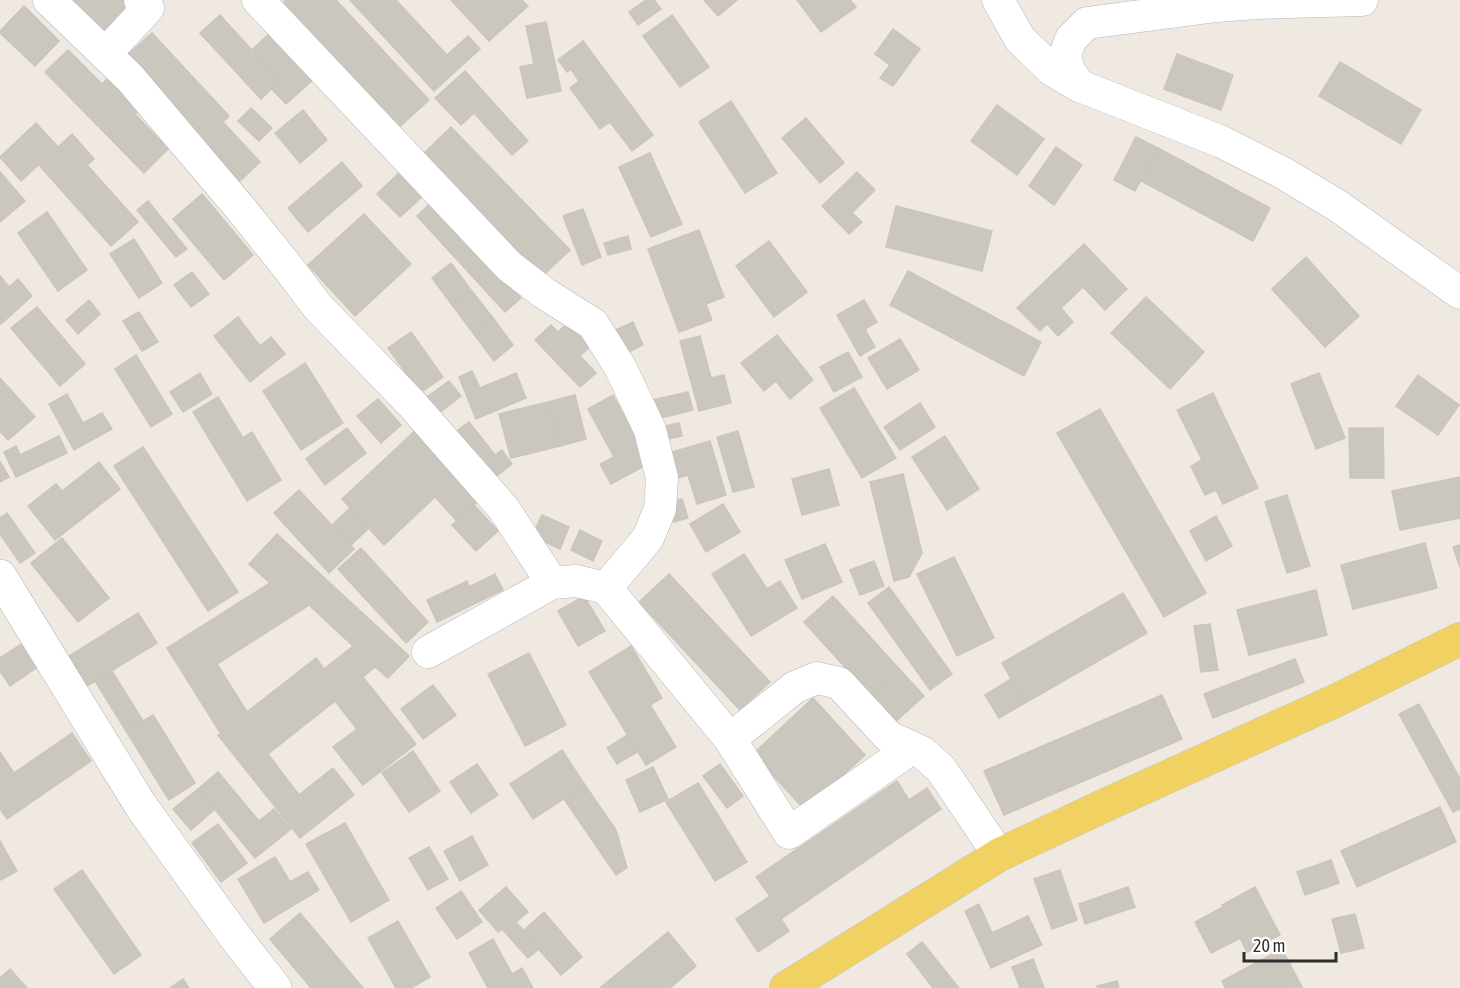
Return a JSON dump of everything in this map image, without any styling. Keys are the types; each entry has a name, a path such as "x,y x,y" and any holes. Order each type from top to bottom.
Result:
{"main road":[{"path":"786,988 999,855 1335,701 1460,639"}],"street":[{"path":"49,0 130,78 233,200 318,307 411,403 504,509 552,583"},
{"path":"105,54 148,8 140,0"},
{"path":"258,0 509,266 593,324 621,367 650,430 662,478 660,510 648,538 606,588"},
{"path":"998,0 1020,39 1052,70 1080,87 1222,142 1283,173 1338,206 1460,293"},
{"path":"1080,87 1069,71 1065,55 1071,39 1087,23 1246,3 1362,0"},
{"path":"0,576 141,806 275,988"},
{"path":"429,652 552,583 576,581 606,588 730,739 789,833 912,748"},
{"path":"730,739 795,687 817,678 839,683 889,737 922,752 941,769 999,855"}],"building":[{"path":"63,0 125,0 132,7 98,38"},
{"path":"286,0 336,0 429,100 395,131 279,6"},
{"path":"350,0 396,0 447,55 468,36 480,49 434,91"},
{"path":"451,0 522,0 528,6 489,41"},
{"path":"646,0 654,0 661,9 638,25 629,12"},
{"path":"704,0 737,0 718,16"},
{"path":"797,0 850,0 856,7 821,32"},
{"path":"24,6 59,41 35,66 0,33"},
{"path":"220,15 280,81 261,99 200,33"},
{"path":"672,15 709,67 680,87 643,36"},
{"path":"546,22 561,91 527,98 520,67 534,64 526,26"},
{"path":"893,29 920,49 893,86 880,78 890,65 875,54"},
{"path":"272,31 315,78 286,104 272,89 280,81 252,50"},
{"path":"152,33 229,116 223,122 260,162 240,181 125,57"},
{"path":"583,41 653,135 632,151 610,122 600,129 570,88 579,81 571,69 567,72 558,60"},
{"path":"68,50 102,84 112,74 143,106 135,114 168,149 144,173 45,72"},
{"path":"1177,54 1233,75 1221,110 1164,89"},
{"path":"1340,62 1421,110 1401,144 1319,96"},
{"path":"465,71 528,141 512,155 474,113 461,125 435,98"},
{"path":"731,101 777,173 745,193 699,122"},
{"path":"997,105 1044,139 1017,175 971,141"},
{"path":"251,108 272,128 259,141 238,121"},
{"path":"303,110 327,140 300,163 275,133"},
{"path":"806,118 844,163 820,183 782,138"},
{"path":"36,123 58,147 21,181 0,157"},
{"path":"451,127 570,250 536,282 418,159"},
{"path":"72,134 94,159 87,165 138,222 111,246 39,165"},
{"path":"1136,137 1158,148 1135,191 1114,180"},
{"path":"1056,147 1082,165 1054,205 1029,186"},
{"path":"1158,148 1270,208 1253,241 1141,181"},
{"path":"650,153 682,224 651,237 619,167"},
{"path":"342,162 362,186 308,232 288,208"},
{"path":"401,171 424,195 400,217 377,194"},
{"path":"0,172 25,201 0,222"},
{"path":"857,172 875,190 852,213 862,222 849,234 822,206"},
{"path":"202,194 253,255 224,280 173,219"},
{"path":"148,201 187,249 176,257 137,210"},
{"path":"433,201 521,298 505,312 417,216"},
{"path":"896,206 992,231 982,271 886,247"},
{"path":"583,209 601,257 582,265 563,216"},
{"path":"47,212 87,270 58,291 18,233"},
{"path":"364,214 411,264 355,316 308,265"},
{"path":"699,230 724,297 706,304 712,320 679,332 648,249"},
{"path":"628,236 631,249 608,255 604,243"},
{"path":"134,239 162,283 139,298 110,254"},
{"path":"769,241 807,292 774,317 736,266"},
{"path":"1084,244 1127,289 1105,310 1083,287 1061,308 1073,322 1058,336 1047,324 1040,331 1017,308"},
{"path":"1306,257 1359,316 1325,347 1272,289"},
{"path":"451,263 471,290 452,305 432,278"},
{"path":"908,271 1041,342 1024,376 890,305"},
{"path":"192,272 209,294 191,307 174,285"},
{"path":"0,276 9,287 18,279 32,296 1,324 0,323"},
{"path":"471,290 493,318 473,333 452,305"},
{"path":"1146,297 1204,352 1170,389 1111,333"},
{"path":"89,300 100,314 78,334 66,320"},
{"path":"864,300 877,322 865,329 875,347 860,356 837,315"},
{"path":"37,307 85,364 60,386 11,328"},
{"path":"139,312 158,342 142,351 123,321"},
{"path":"238,317 260,346 271,337 285,354 250,382 214,336"},
{"path":"493,318 513,345 494,361 473,333"},
{"path":"573,318 595,342 580,356 596,373 580,387 535,340 551,325 558,332"},
{"path":"633,322 643,345 624,354 613,331"},
{"path":"411,332 443,377 420,393 388,348"},
{"path":"777,335 813,380 790,399 776,381 764,391 741,363"},
{"path":"700,336 711,378 724,375 731,403 699,411 680,341"},
{"path":"900,339 919,370 887,389 868,358"},
{"path":"848,352 862,377 834,392 820,367"},
{"path":"136,355 172,414 151,427 115,369"},
{"path":"305,363 343,423 301,450 263,391"},
{"path":"472,371 480,388 516,373 526,398 476,419 459,377"},
{"path":"200,373 212,394 183,412 170,392"},
{"path":"1319,373 1345,438 1316,449 1291,384"},
{"path":"1418,375 1459,405 1438,435 1396,406"},
{"path":"0,378 35,417 8,440 0,431"},
{"path":"449,381 461,396 435,416 423,400"},
{"path":"854,388 896,458 862,478 820,408"},
{"path":"688,392 693,410 653,420 648,401"},
{"path":"1213,393 1258,488 1223,504 1216,490 1205,495 1191,466 1202,460 1177,410"},
{"path":"67,394 83,423 102,413 112,429 74,450 49,404"},
{"path":"575,395 586,439 560,446 548,402"},
{"path":"613,395 650,463 611,484 600,464 614,457 588,409"},
{"path":"218,397 243,438 252,432 281,480 247,501 193,412"},
{"path":"378,399 401,425 381,443 357,416"},
{"path":"548,402 560,446 511,458 499,414"},
{"path":"920,403 935,427 900,450 884,427"},
{"path":"1100,409 1206,593 1164,617 1057,433"},
{"path":"469,422 495,455 502,450 512,464 493,479 457,431"},
{"path":"679,423 682,436 663,440 661,427"},
{"path":"347,428 366,453 325,485 306,459"},
{"path":"418,428 483,497 457,521 435,497 384,545 342,499"},
{"path":"1349,428 1383,428 1384,478 1350,478"},
{"path":"738,431 754,487 733,492 717,437"},
{"path":"59,436 67,453 16,477 4,452 16,446 20,455"},
{"path":"945,436 979,489 947,510 912,457"},
{"path":"710,441 726,495 697,504 688,475 670,480 662,455"},
{"path":"143,447 238,592 208,611 114,466"},
{"path":"0,461 9,477 0,482"},
{"path":"99,462 120,489 55,540 28,506 56,484 62,491"},
{"path":"829,469 839,505 802,515 792,479"},
{"path":"903,474 922,553 909,577 894,581 870,482"},
{"path":"1460,477 1460,518 1400,530 1392,491"},
{"path":"299,490 354,549 329,573 274,513"},
{"path":"1287,495 1310,566 1287,573 1265,502"},
{"path":"682,499 688,518 674,522 669,503"},
{"path":"723,504 740,532 706,552 690,524"},
{"path":"474,505 498,531 476,551 452,525"},
{"path":"350,508 369,528 351,545 332,525"},
{"path":"7,513 35,553 20,563 0,534 0,518"},
{"path":"542,515 569,527 560,549 532,536"},
{"path":"1216,516 1232,546 1206,561 1190,531"},
{"path":"580,530 602,541 593,561 571,550"},
{"path":"277,534 409,656 388,678 375,667 363,677 416,744 363,785 333,747 357,729 335,701 268,754 299,795 333,768 354,795 300,838 218,735 221,734 167,648 270,583 249,564","holes":["309,605 353,646 324,669 316,658 247,712 217,664"]},
{"path":"62,538 109,598 78,622 31,563"},
{"path":"1425,543 1437,588 1353,609 1341,565"},
{"path":"825,544 842,582 802,599 785,560"},
{"path":"1460,545 1460,567 1453,547"},
{"path":"361,548 428,622 406,643 338,569"},
{"path":"744,554 767,589 780,581 797,608 751,636 712,574"},
{"path":"954,557 994,638 957,656 917,574"},
{"path":"874,561 884,586 860,595 850,570"},
{"path":"495,574 503,590 437,622 427,600 467,581 469,587"},
{"path":"669,574 770,682 740,710 639,602"},
{"path":"889,587 952,674 930,690 868,603"},
{"path":"1316,590 1327,635 1249,655 1237,610"},
{"path":"1123,593 1147,633 1025,703 1002,663"},
{"path":"584,596 605,631 578,646 558,611"},
{"path":"833,596 901,671 872,697 804,622"},
{"path":"138,613 157,643 87,686 69,656"},
{"path":"1210,624 1218,670 1201,672 1194,626"},
{"path":"23,643 39,666 10,686 0,671 0,658"},
{"path":"631,646 662,698 650,705 676,747 646,765 589,672"},
{"path":"529,653 566,725 525,746 488,674"},
{"path":"1295,659 1304,682 1213,718 1204,694"},
{"path":"112,671 143,721 126,731 95,681"},
{"path":"901,671 924,696 895,722 872,697"},
{"path":"1011,679 1025,703 999,718 985,695"},
{"path":"433,685 456,715 423,739 401,709"},
{"path":"1162,695 1182,739 1004,815 984,771"},
{"path":"813,698 865,755 805,810 753,754"},
{"path":"1419,704 1460,779 1460,809 1453,812 1399,714"},
{"path":"153,715 195,783 169,800 126,731"},
{"path":"72,733 91,761 7,819 0,809 0,752 14,773"},
{"path":"627,735 637,752 617,764 607,748"},
{"path":"562,750 585,785 533,819 510,784"},
{"path":"413,751 440,791 409,812 382,773"},
{"path":"477,764 498,795 471,813 450,782"},
{"path":"720,764 743,796 727,808 703,776"},
{"path":"653,767 668,799 640,812 626,780"},
{"path":"218,772 259,821 274,809 291,829 255,858 198,789"},
{"path":"897,781 909,800 927,788 941,809 781,919 789,931 758,952 736,919 770,896 756,877"},
{"path":"698,783 747,862 715,881 666,802"},
{"path":"585,785 616,830 627,868 616,875 564,799"},
{"path":"198,789 215,809 191,830 173,809"},
{"path":"1440,807 1456,842 1357,887 1341,851"},
{"path":"345,823 389,900 351,922 306,844"},
{"path":"218,824 247,863 221,882 192,843"},
{"path":"472,836 488,865 460,881 444,851"},
{"path":"0,841 17,871 1,880 0,878"},
{"path":"429,847 448,879 428,890 409,858"},
{"path":"275,857 290,882 308,872 319,890 264,923 238,879"},
{"path":"1331,860 1339,883 1305,895 1297,872"},
{"path":"82,870 141,955 114,974 54,889"},
{"path":"1060,870 1077,920 1052,929 1034,879"},
{"path":"506,887 528,912 516,922 539,949 528,958 502,929 498,932 479,910"},
{"path":"1128,887 1135,907 1085,924 1079,904"},
{"path":"1255,887 1280,935 1247,952 1240,938 1211,953 1195,922"},
{"path":"461,891 482,922 457,939 436,908"},
{"path":"979,904 992,933 1028,916 1042,945 991,968 965,911"},
{"path":"544,912 582,957 561,975 523,931"},
{"path":"300,913 363,988 311,988 270,939"},
{"path":"1355,914 1364,948 1341,953 1332,919"},
{"path":"398,921 430,977 411,988 396,988 368,938"},
{"path":"668,932 696,966 670,988 600,988"},
{"path":"493,939 512,974 522,968 533,988 488,988 469,953"},
{"path":"922,942 959,988 933,988 907,954"},
{"path":"1282,949 1302,987 1225,988 1222,981"},
{"path":"1033,959 1044,988 1020,988 1012,967"},
{"path":"10,969 27,988 0,988 0,978"},
{"path":"183,979 189,988 170,988"},
{"path":"1117,981 1119,988 1098,988 1097,986"}]}
